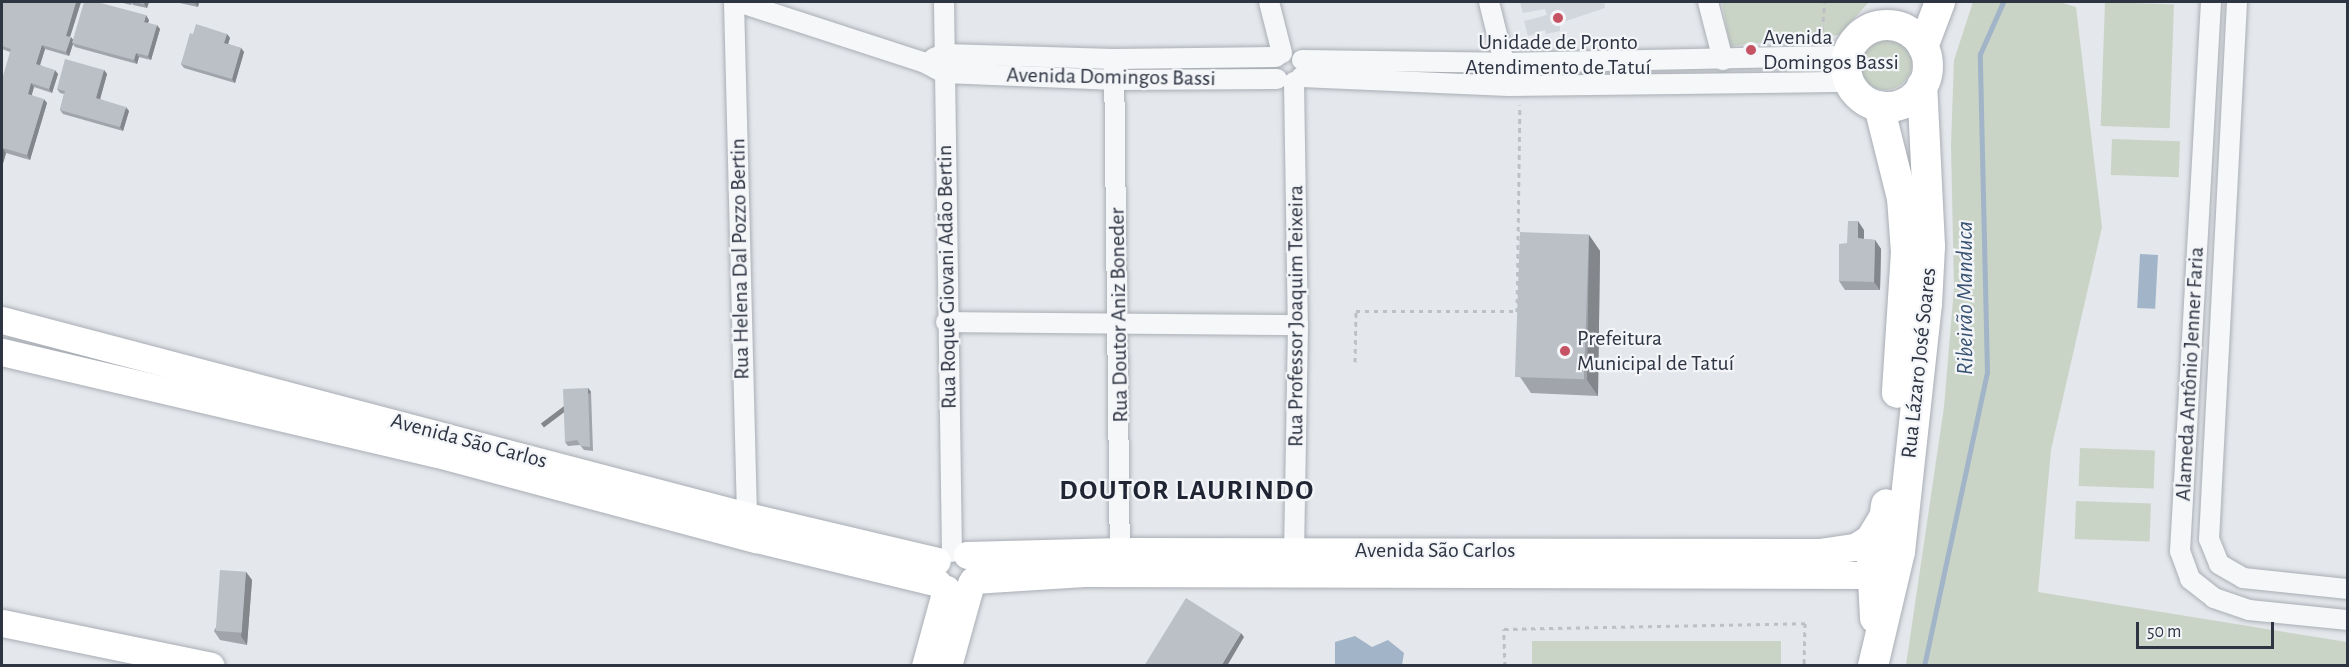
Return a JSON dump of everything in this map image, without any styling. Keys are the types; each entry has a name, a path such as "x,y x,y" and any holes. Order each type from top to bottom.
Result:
{"main road":[{"path":"1845,57 1884,2"},
{"path":"1923,47 1940,2"},
{"path":"1889,24 1903,28 1923,47 1927,60 1922,85 1904,103 1879,106 1856,93 1845,57 1889,24"},
{"name":"Rua Lázaro José Soares","path":"1875,651 1900,552 1930,246 1922,85"},
{"name":"Rua Lázaro José Soares","path":"1875,651 1870,575 1872,558 1881,541 1885,512 1904,318 1906,252 1902,198 1879,106"},
{"name":"Avenida São Carlos","path":"2,321 742,525"},
{"name":"Avenida São Carlos","path":"2,352 742,525 955,572 1294,551 1819,552 1855,547 1869,538 1885,512"},
{"path":"1870,575 1891,564 1900,552"},
{"name":"Avenida São Carlos","path":"1120,562 1870,575"},
{"path":"925,666 955,572"},
{"path":"948,666 955,572"},
{"path":"2,623 211,666"}],"street":[{"path":"736,2 922,62 944,64"},
{"name":"Rua Helena Dal Pozzo Bertin","path":"736,2 742,525"},
{"name":"Rua Roque Giovani Adão Bertin","path":"944,2 946,322 955,572"},
{"path":"1269,2 1279,55"},
{"path":"1489,2 1505,63 1514,86"},
{"path":"1708,2 1723,60"},
{"name":"Alameda Antônio Jenner Faria","path":"2211,2 2180,551 2190,579 2214,598 2249,610 2348,620"},
{"name":"Alameda Antônio Jenner Faria","path":"2237,2 2209,539 2219,564 2243,578 2348,589"},
{"name":"Avenida Domingos Bassi","path":"944,64 1297,54 1294,74"},
{"name":"Rua Professor Joaquim Teixeira","path":"1279,55 1273,72 1294,74 1298,325 1294,551"},
{"name":"Avenida Domingos Bassi","path":"944,64 1116,80 1505,63 1845,57"},
{"name":"Avenida Domingos Bassi","path":"1294,74 1514,86 1845,57"},
{"name":"Rua Doutor Aniz Boneder","path":"1114,59 1119,322 1120,562"},
{"path":"946,322 1298,325"}],"path":[{"path":"1825,2 1845,57"},
{"path":"1514,86 1517,312"},
{"path":"1355,362 1356,310 1517,312 1532,310"},
{"path":"1504,666 1504,629 1805,623 1804,666"}],"shaded area":[{"name":"Unidade de Pronto Atendimento de Tatuí","path":"1520,2 1604,2 1605,8 1560,23 1560,31 1546,34 1545,30 1528,36 1524,21 1547,15 1545,9 1523,13"}],"green space":[{"path":"1722,2 1869,2 1839,35 1730,46"},
{"path":"1973,2 2059,2 2076,7 2102,227 2051,450 2038,592 2347,642 2347,665 1906,665 1944,407 1954,288 1951,145 1954,60"},
{"path":"2105,2 2174,4 2170,128 2101,126"},
{"path":"1880,36 1890,36 1900,40 1908,48 1912,63 1908,78 1900,86 1890,90 1880,90 1870,86 1862,78 1858,68 1858,58 1862,48 1870,40"},
{"path":"2112,139 2180,141 2179,177 2111,175"},
{"path":"2080,448 2155,451 2154,489 2079,486"},
{"path":"2076,501 2151,504 2150,542 2075,539"},
{"path":"1532,641 1781,641 1781,665 1532,665"}],"water":[{"path":"2140,254 2158,255 2155,309 2137,308"},
{"path":"1355,636 1372,647 1388,640 1404,653 1402,665 1335,665 1335,642"}],"building":[{"path":"2,2 76,2 66,36 71,37 66,52 42,45 36,64 55,70 49,89 31,83 28,94 44,99 27,155 3,148 2,153 2,79 11,49 2,46"},
{"path":"84,2 97,2 146,15 144,22 157,25 148,56 136,53 134,60 72,43"},
{"path":"196,24 227,34 224,43 241,48 232,79 181,64 190,33 193,34"},
{"path":"65,59 104,70 96,98 126,107 120,127 60,110 65,91 57,89"},
{"path":"1848,221 1858,221 1858,238 1875,240 1874,282 1839,281 1839,244 1847,243"},
{"name":"Prefeitura Municipal de Tatuí","path":"1520,232 1589,234 1584,379 1515,377"},
{"path":"588,388 590,447 581,446 577,440 565,442 563,389"},
{"path":"220,570 246,572 242,633 216,631"},
{"path":"1186,598 1241,633 1221,666 1144,666"}],"waterway":[{"name":"Ribeirão Manduca","path":"1924,666 1987,373 1980,54 2003,2"}],"place":[{"name":"Unidade de Pronto Atendimento de Tatuí","path":"1558,18"},
{"name":"Avenida Domingos Bassi","path":"1751,50"},
{"name":"Prefeitura Municipal de Tatuí","path":"1565,351"}],"district":[{"name":"DOUTOR LAURINDO","path":"1187,491"}]}
